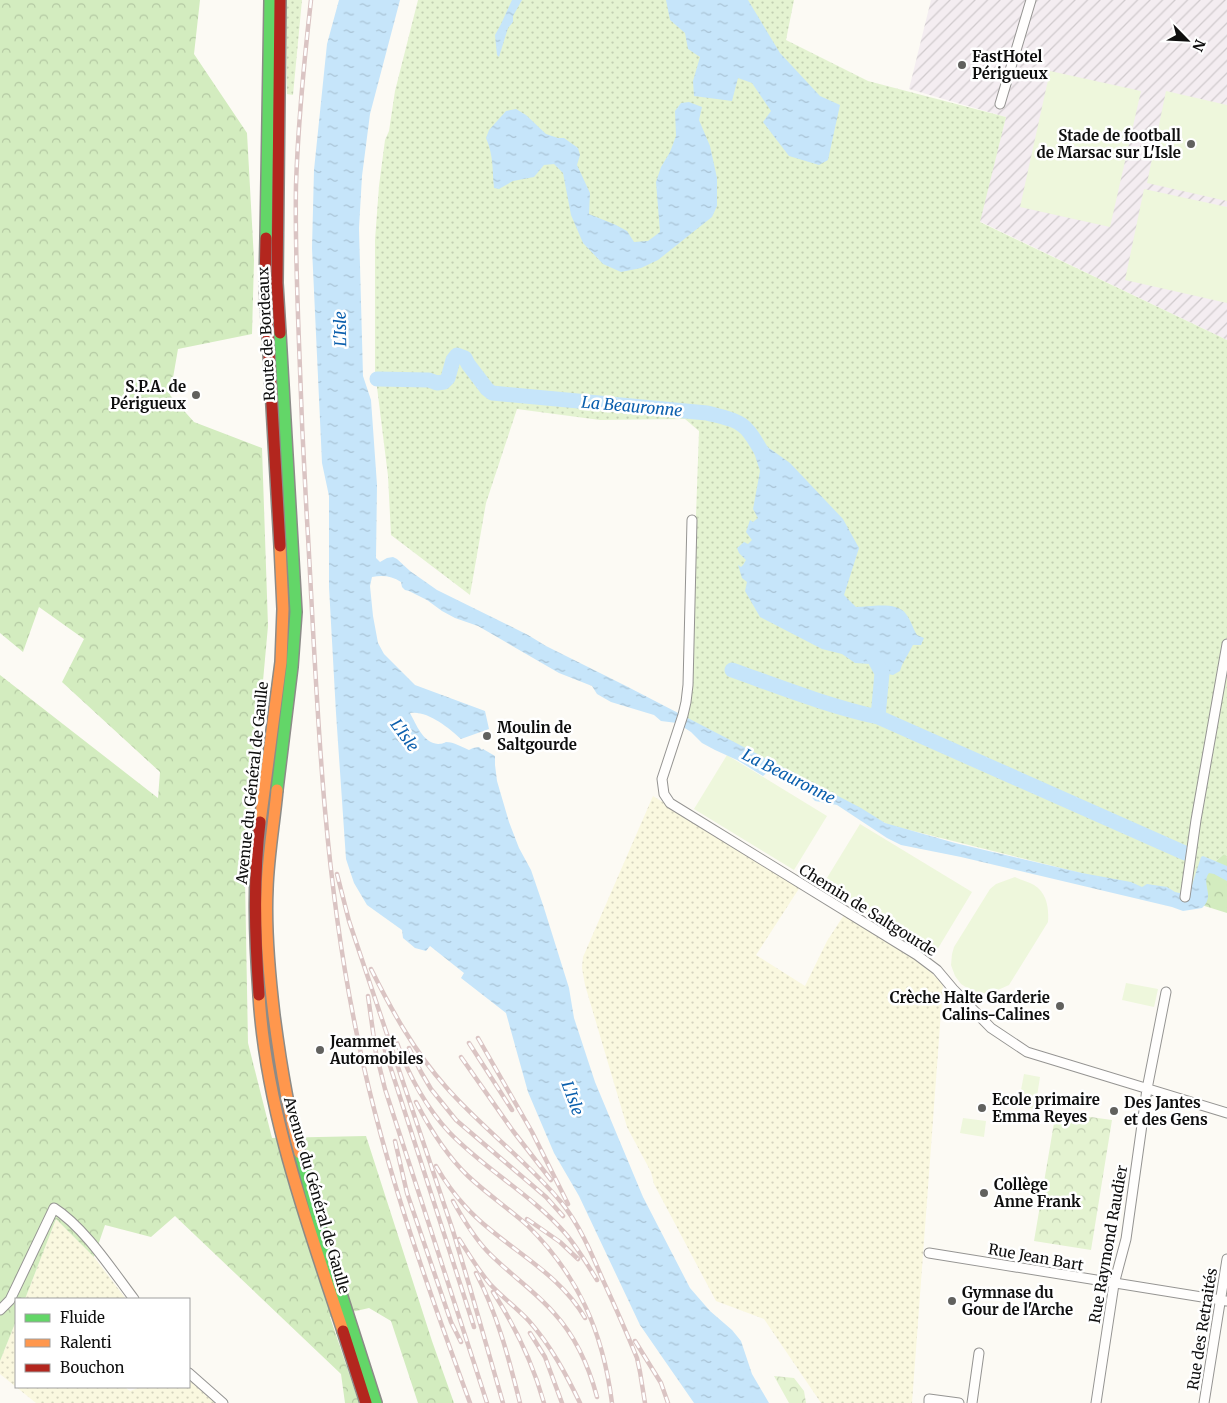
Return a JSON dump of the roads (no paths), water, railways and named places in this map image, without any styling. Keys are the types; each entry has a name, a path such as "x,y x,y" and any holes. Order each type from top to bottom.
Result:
{"main road":[{"name":"Route de Bordeaux","path":"270,0 265,284 283,600 281,662"},
{"name":"Route de Bordeaux","path":"280,0 277,283 296,612 292,667"},
{"name":"Avenue du Général de Gaulle","path":"281,662 259,832 255,896 260,1015 273,1098 297,1189 366,1403"},
{"name":"Avenue du Général de Gaulle","path":"292,667 273,827 268,889 270,991 291,1122 321,1231 376,1403"}],"street":[{"path":"1000,104 1031,0"},
{"name":"Chemin de Saltgourde","path":"692,520 688,685 683,715 662,779 664,794 670,803 917,955 937,970 991,1028 1027,1052 1227,1114"},
{"path":"1185,896 1227,644"},
{"path":"1219,690 1227,696"},
{"name":"Rue Raymond Raudier","path":"1096,1403 1114,1284 1126,1239 1147,1089 1166,992"},
{"path":"0,1310 10,1300 54,1208 66,1216 100,1254 133,1298"},
{"name":"Rue Jean Bart","path":"928,1253 1224,1301"},
{"name":"Rue des Retraités","path":"1204,1403 1224,1301 1227,1259"},
{"path":"972,1403 979,1354"},
{"path":"190,1374 223,1403"},
{"path":"929,1403 929,1399 959,1403"}],"water":[{"name":"L'Isle","path":"339,0 400,0 370,114 362,176 359,228 363,376 371,400 377,485 376,558 380,562 387,558 393,557 397,559 410,571 437,590 528,635 817,785 885,823 955,843 1082,873 1131,882 1142,887 1147,884 1167,887 1175,892 1184,894 1189,892 1191,888 1201,857 1203,856 1227,866 1227,881 1214,874 1209,873 1207,876 1208,898 1203,907 1183,911 961,857 901,845 837,805 815,801 808,793 788,785 772,773 768,772 763,776 737,760 702,743 691,732 677,723 661,721 654,715 611,702 597,694 592,686 559,673 478,626 455,618 427,600 405,590 398,580 387,576 372,577 370,586 373,616 378,643 384,654 415,685 485,711 489,729 461,739 444,725 430,717 423,714 410,713 424,737 433,743 449,742 469,750 479,747 495,756 497,781 509,822 519,848 531,870 544,908 569,988 574,1018 595,1082 643,1197 690,1288 710,1311 732,1330 741,1341 752,1374 769,1403 694,1403 640,1325 579,1196 554,1153 528,1092 506,1013 461,978 464,973 430,946 426,951 415,948 403,938 402,930 367,905 354,883 346,859 329,587 329,496 322,463 312,248 314,170 327,44"},
{"path":"512,0 522,0 513,16 513,22 508,28 499,57 497,55 495,35"},
{"path":"666,0 748,0 780,53 820,96 840,105 828,160 819,165 789,156 763,122 771,111 752,83 738,78 732,101 694,96 693,81 700,57 688,49 685,33 670,20"},
{"path":"689,102 702,107 699,120 710,146 717,178 717,206 712,217 658,260 641,268 621,272 603,264 583,243 571,215 563,173 554,164 544,165 534,177 513,181 499,189 494,188 492,157 486,138 489,130 506,111 516,109 526,115 546,134 564,138 578,148 580,155 577,165 590,193 589,214 627,231 634,242 648,241 660,232 656,182 676,136 675,111 681,103"},
{"path":"751,435 790,463 843,519 859,548 844,595 856,607 890,606 902,610 908,616 917,635 924,638 921,645 913,645 900,671 893,675 882,673 870,664 855,663 842,654 822,649 760,617 745,591 747,582 742,578 738,565 741,567 746,560 737,548 744,542 748,544 752,540 746,532 750,520 753,522 758,518 753,509 760,471 750,440"}],"waterway":[{"name":"La Beauronne","path":"377,379 444,382 448,378 453,360 457,355 465,358 487,389 492,393 707,413 730,419 742,425 751,434 762,452"},
{"name":"La Beauronne","path":"873,656 882,673 878,717 1185,853"},
{"name":"La Beauronne","path":"732,670 822,702 878,717"}],"railway":[{"path":"311,0 298,139 296,264 303,440 318,718 328,839 343,960 364,1069 376,1118 404,1214 470,1403"},
{"path":"337,874 349,921 453,1231 503,1403"},
{"path":"371,969 404,1030 434,1073 460,1102 561,1202 579,1229 637,1358 645,1403"},
{"path":"368,996 376,1053 385,1089 487,1403"},
{"path":"478,1038 532,1132 568,1204"},
{"path":"382,1041 474,1327"},
{"path":"397,1043 418,1090 440,1122 477,1158 552,1219 574,1244 597,1280"},
{"path":"469,1043 512,1110"},
{"path":"409,1048 431,1089 456,1120 546,1197 563,1216"},
{"path":"461,1057 513,1131 551,1180"},
{"path":"416,1102 439,1141 460,1168 527,1225 561,1264 585,1306 595,1329 608,1377 612,1403"},
{"path":"395,1141 407,1193 451,1322 461,1342"},
{"path":"436,1166 449,1187 465,1206 495,1234 560,1286 585,1318"},
{"path":"453,1201 468,1227 487,1251 538,1297 562,1322 581,1353 597,1397"},
{"path":"527,1219 560,1242 578,1259"},
{"path":"459,1239 490,1284 529,1321 544,1340 564,1371 580,1403"},
{"path":"476,1273 496,1320 520,1403"},
{"path":"493,1292 523,1346 544,1403"},
{"path":"530,1333 545,1357 562,1403"},
{"path":"635,1341 661,1383 668,1403"}],"place":[{"name":"FastHotel Périgueux","path":"962,65"},
{"name":"Stade de football de Marsac sur L'Isle","path":"1191,144"},
{"name":"S.P.A. de Périgueux","path":"196,395"},
{"name":"Moulin de Saltgourde","path":"487,736"},
{"name":"Crèche Halte Garderie Calins-Calines","path":"1060,1006"},
{"name":"Jeammet Automobiles","path":"320,1050"},
{"name":"Ecole primaire Emma Reyes","path":"982,1108"},
{"name":"Des Jantes et des Gens","path":"1114,1111"},
{"name":"Collège Anne Frank","path":"984,1193"},
{"name":"Gymnase du Gour de l'Arche","path":"952,1301"}]}
